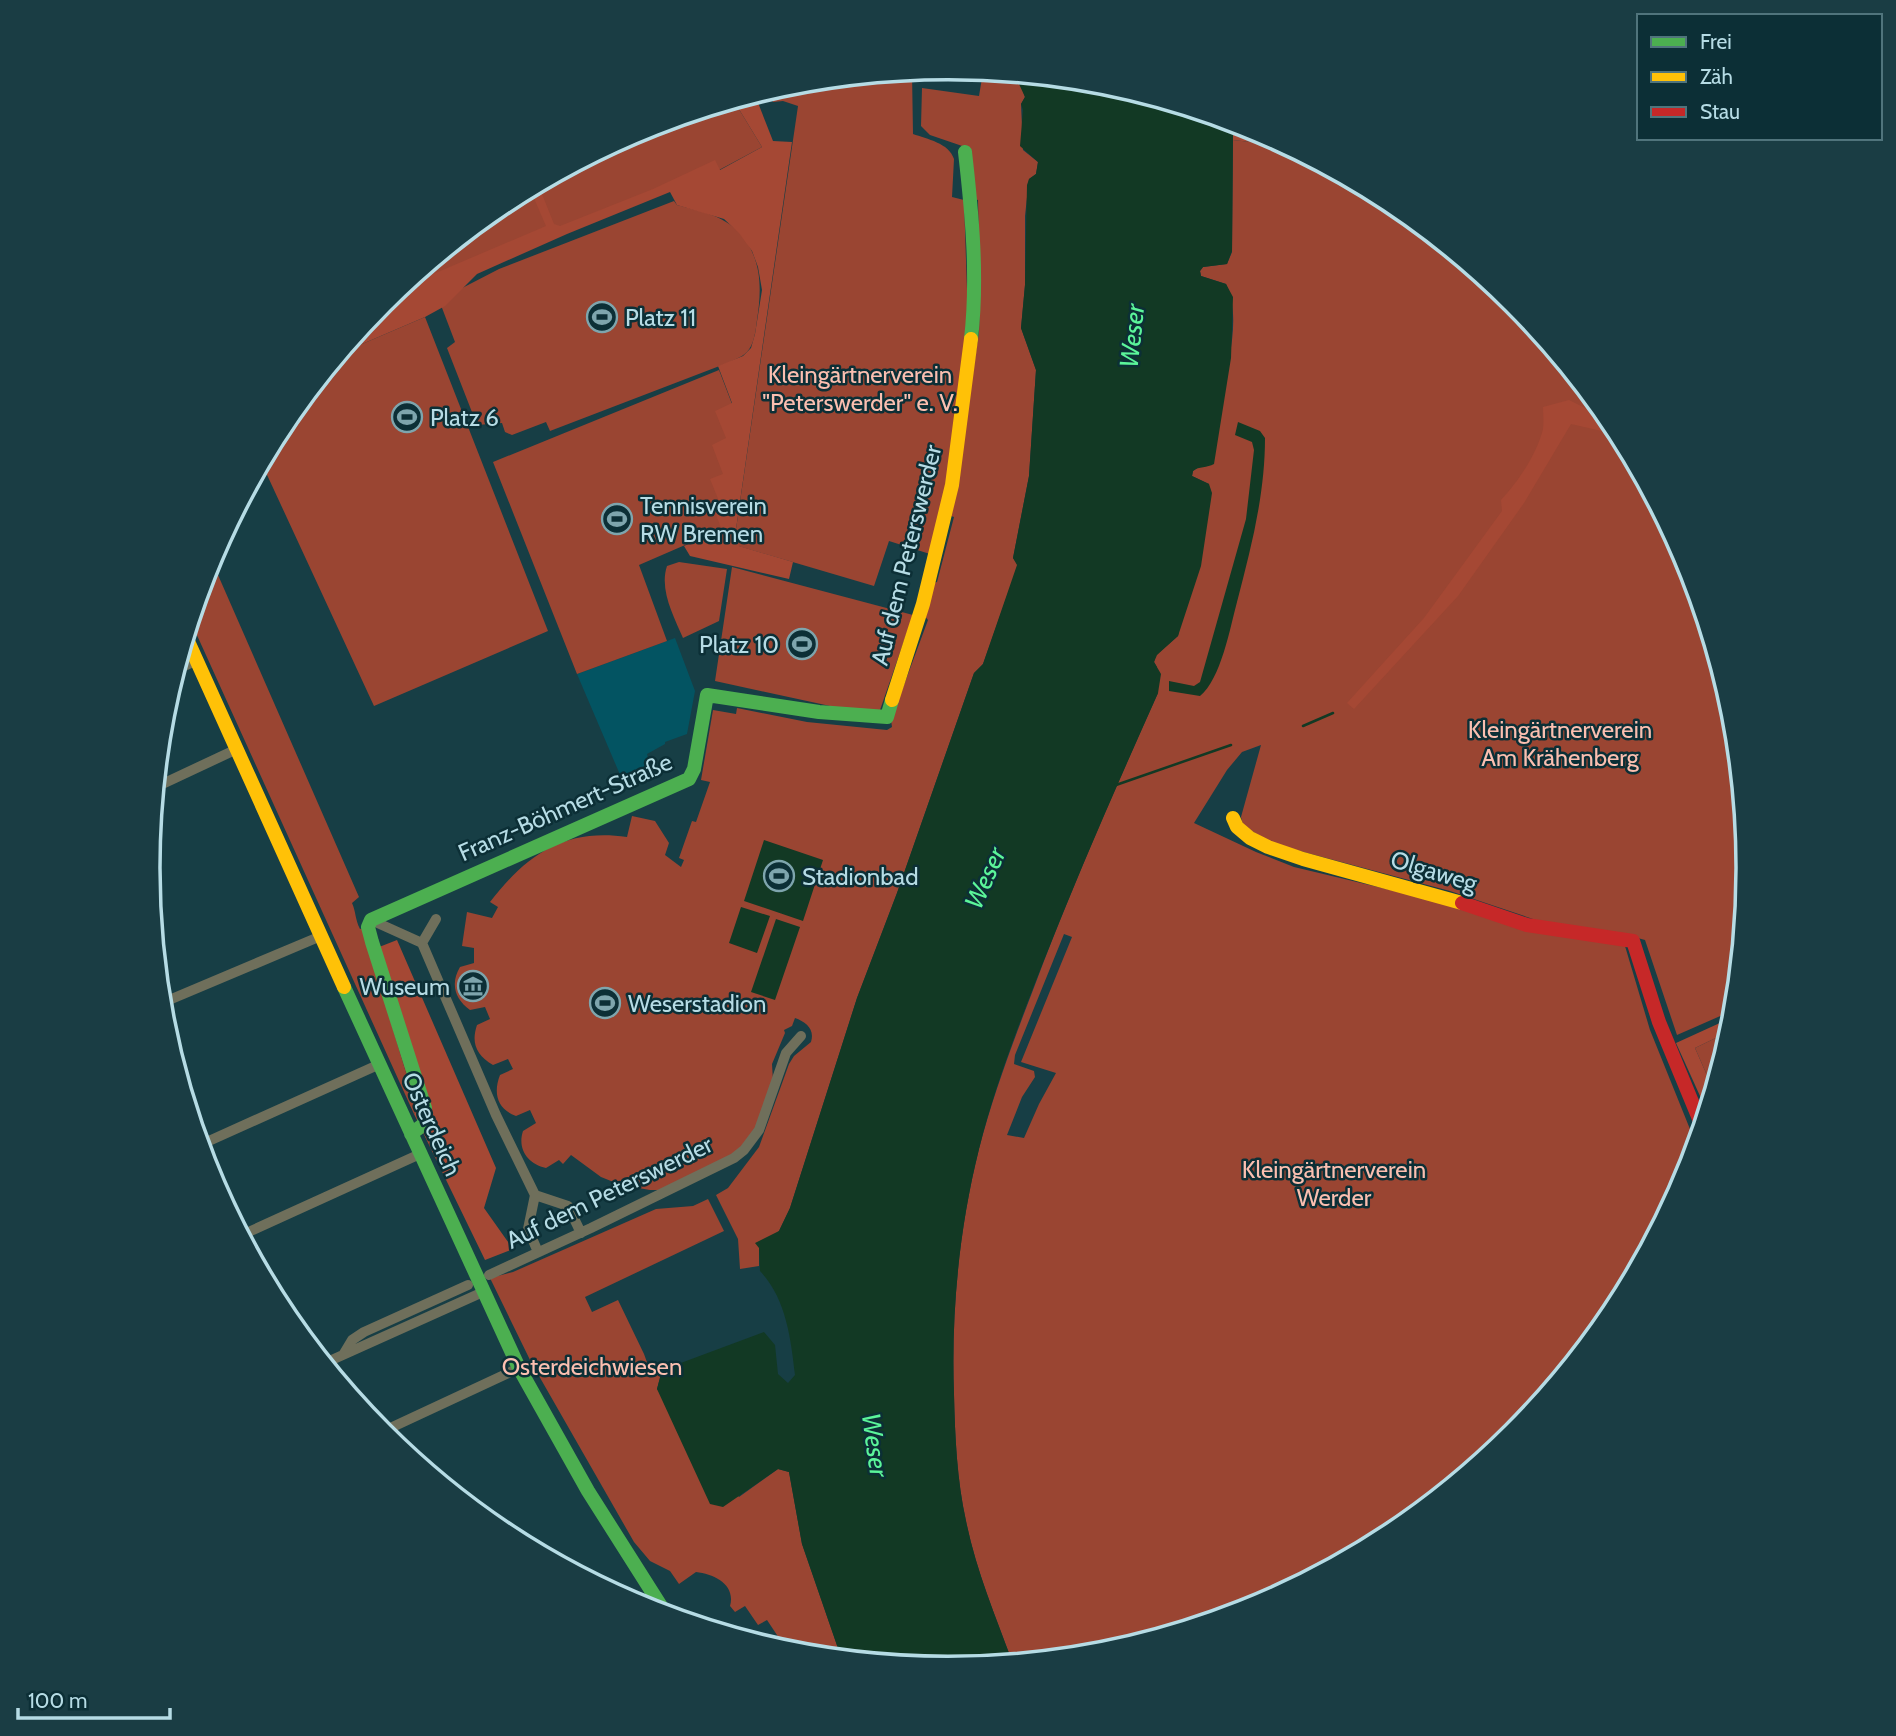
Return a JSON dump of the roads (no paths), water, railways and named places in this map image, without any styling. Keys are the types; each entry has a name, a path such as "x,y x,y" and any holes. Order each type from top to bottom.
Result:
{"street":[{"name":"Auf dem Peterswerder","path":"887,717 926,591 952,485 966,393 974,314 970,195 965,152"},
{"name":"Osterdeich","path":"192,649 519,1368 588,1491 657,1600"},
{"path":"187,665 197,660"},
{"name":"Franz-Böhmert-Straße","path":"371,920 689,779 694,769 707,695 804,711 887,717"},
{"path":"165,783 237,749"},
{"name":"Olgaweg","path":"1233,818 1237,827 1250,838 1268,848 1303,859 1438,895 1527,925 1633,940 1659,1022 1697,1113"},
{"path":"422,943 436,919"},
{"path":"411,1134 424,1124 425,1108 372,942 369,927 371,920 422,943 496,1115 535,1195 528,1230 538,1252"},
{"path":"172,999 321,936"},
{"name":"Auf dem Peterswerder","path":"489,1275 734,1158 744,1150 759,1130 786,1053 801,1036"},
{"path":"209,1140 380,1064"},
{"path":"250,1231 420,1154"},
{"path":"535,1195 568,1206 581,1233"},
{"path":"343,1355 352,1340 365,1332 468,1284"},
{"path":"333,1359 483,1292"},
{"path":"393,1427 519,1368"}],"water":[{"name":"Weser","path":"1019,84 1051,87 1152,107 1233,134 1232,251 1227,264 1203,267 1200,271 1201,276 1226,284 1233,297 1231,358 1214,464 1195,469 1192,476 1209,484 1212,493 1201,566 1178,636 1157,655 1154,662 1161,674 1158,693 1083,865 1006,1059 979,1149 966,1210 955,1302 953,1364 957,1458 970,1539 1009,1653 948,1656 896,1654 838,1648 802,1544 789,1472 778,1469 723,1507 710,1504 657,1389 662,1370 764,1332 775,1345 778,1374 788,1383 795,1375 786,1320 776,1294 760,1271 759,1248 755,1243 779,1231 790,1208 857,998 974,673 983,664 1017,565 1013,558 1029,476 1036,370 1021,328 1025,285 1027,185 1029,179 1036,174 1038,162 1020,146 1023,110 1021,104 1025,97"},
{"path":"1238,422 1260,431 1265,438 1263,480 1256,521 1231,625 1214,678 1200,696 1169,691 1169,681 1194,686 1200,682 1246,519 1254,450 1252,442 1235,435"},
{"path":"764,840 823,860 803,921 744,901"},
{"path":"741,907 770,916 757,953 729,943"},
{"path":"776,919 800,927 775,1000 751,992"}],"waterway":[{"path":"1303,726 1333,713"},
{"path":"1116,785 1231,745"}],"place":[{"name":"Platz 11","path":"602,317"},
{"name":"Platz 6","path":"407,417"},
{"name":"Tennisverein RW Bremen","path":"617,519"},
{"name":"Platz 10","path":"802,644"},
{"name":"Stadionbad","path":"779,876"},
{"name":"Wuseum","path":"473,986"},
{"name":"Weserstadion","path":"605,1003"}],"park label":[{"name":"Kleingärtnerverein \"Peterswerder\" e. V.","path":"860,388"},
{"name":"Kleingärtnerverein Am Krähenberg","path":"1560,743"},
{"name":"Kleingärtnerverein Werder","path":"1334,1183"},
{"name":"Osterdeichwiesen","path":"592,1366"}]}
